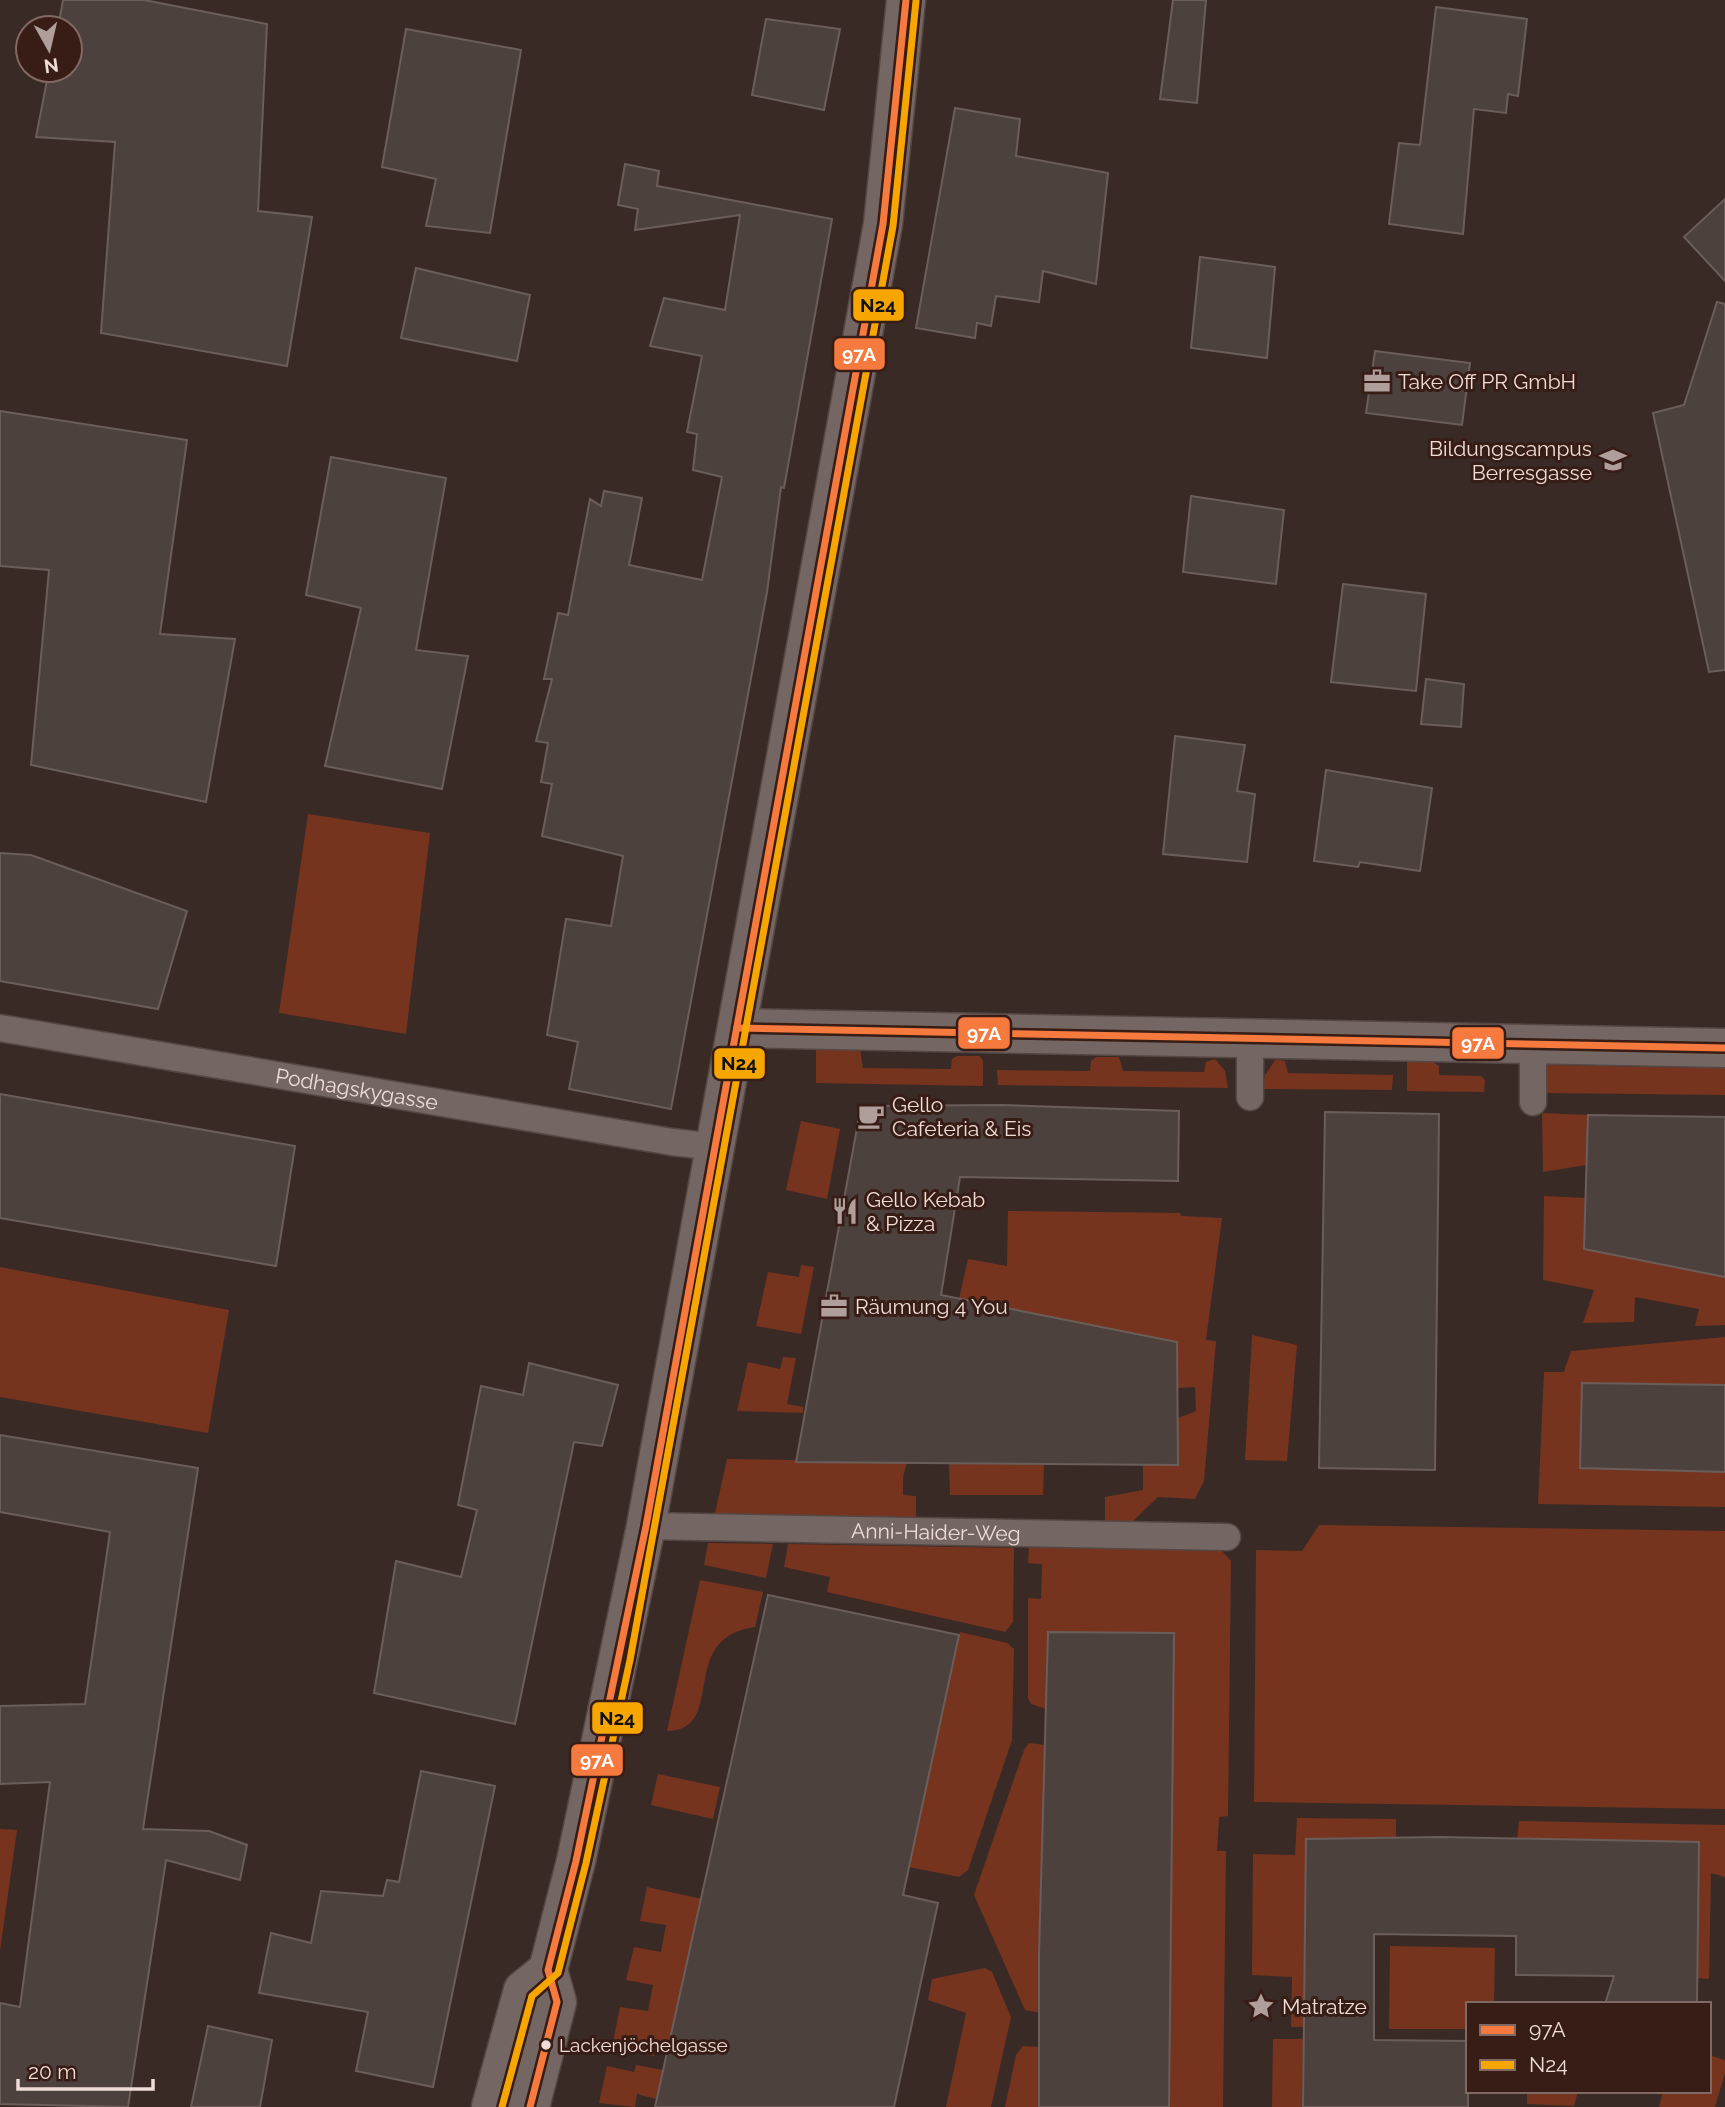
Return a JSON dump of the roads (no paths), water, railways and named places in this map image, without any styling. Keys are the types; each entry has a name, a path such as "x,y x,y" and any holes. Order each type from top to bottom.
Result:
{"street":[{"path":"530,2107 557,2002 548,1970 576,1861 646,1525 883,224 906,0"},
{"path":"737,1028 1725,1048"},
{"path":"491,2107 523,1990 548,1970"}],"lane":[{"name":"Podhagskygasse","path":"0,1028 361,1091 716,1147"},
{"path":"1250,1039 1250,1097"},
{"path":"1533,1045 1533,1102"},
{"name":"Anni-Haider-Weg","path":"646,1525 1227,1537"}],"place":[{"name":"Take Off PR GmbH","path":"1377,381"},
{"name":"Bildungscampus Berresgasse","path":"1613,460"},
{"name":"Gello Cafeteria & Eis","path":"871,1116"},
{"name":"Gello Kebab & Pizza","path":"845,1211"},
{"name":"Räumung 4 You","path":"834,1306"},
{"name":"Matratze","path":"1261,2006"},
{"name":"Lackenjöchelgasse","path":"546,2045"}]}
